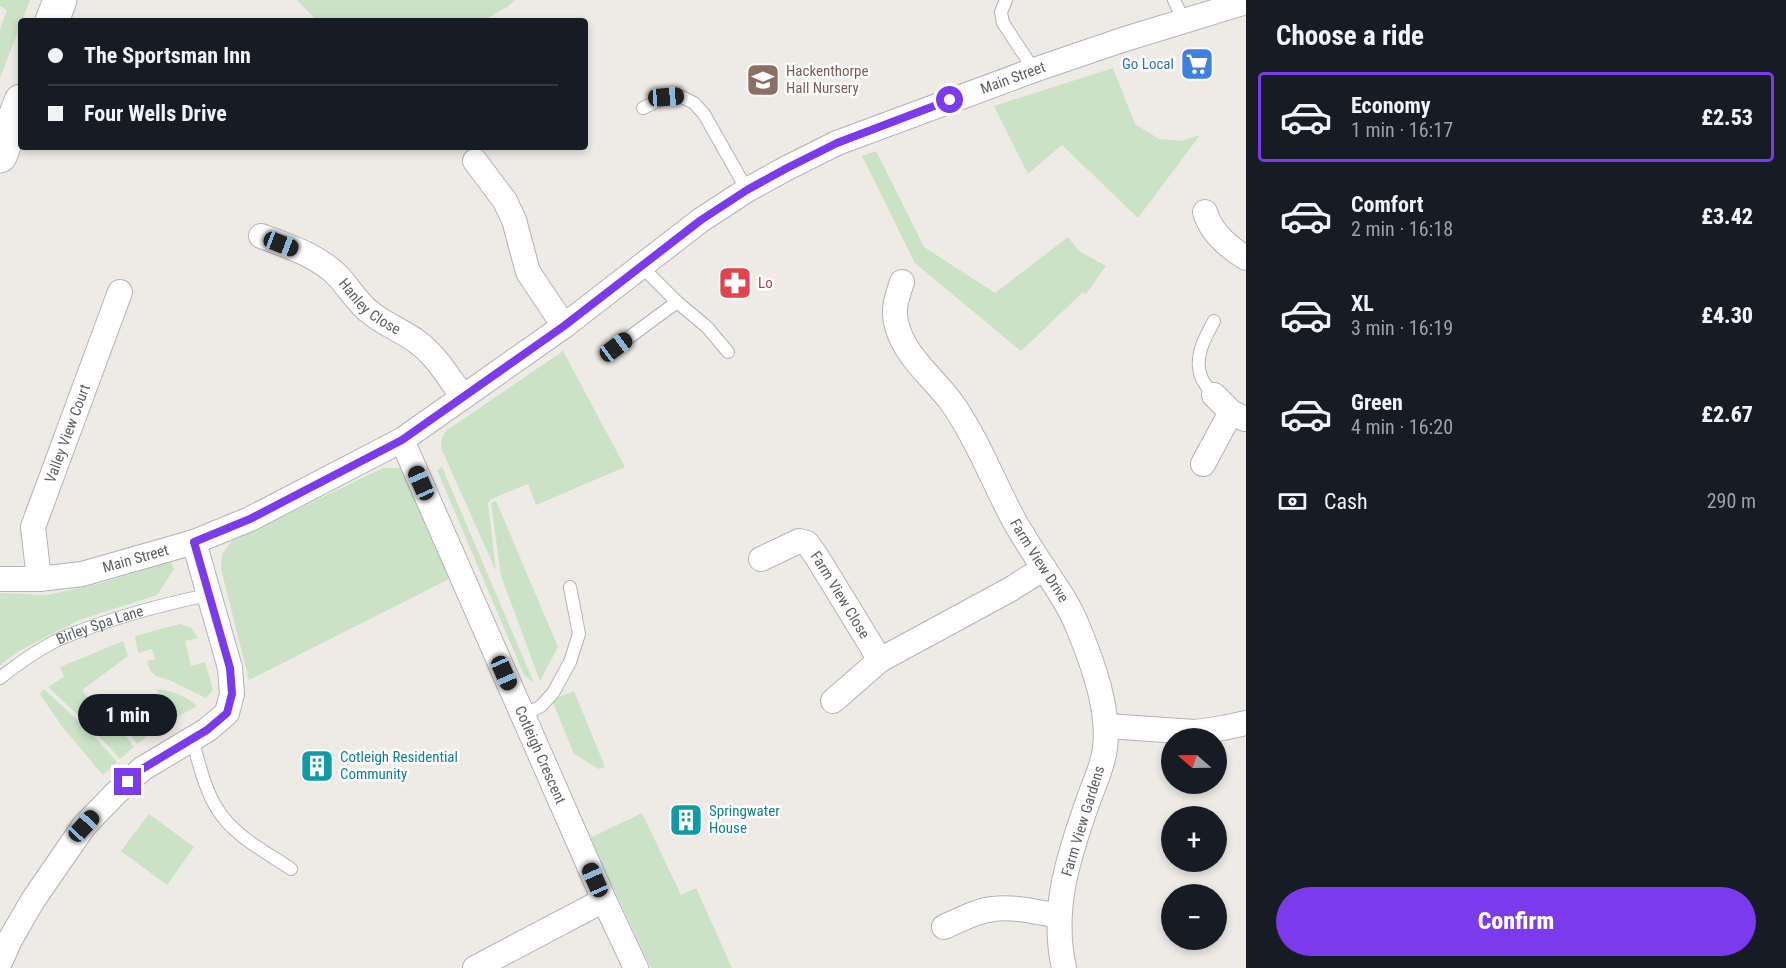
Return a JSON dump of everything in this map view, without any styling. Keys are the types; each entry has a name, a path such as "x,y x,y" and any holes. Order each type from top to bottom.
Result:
{"street":[{"path":"53,18 60,0"},
{"name":"Main Street","path":"0,579 39,579 82,574 194,542 250,519 402,440 564,326 701,220 747,190 787,168 837,143 1122,40 1179,11 1246,2"},
{"path":"0,156 18,109"},
{"path":"475,161 505,201 514,220 528,272 564,326"},
{"path":"1205,212 1208,223 1218,237 1246,258"},
{"name":"Hanley Close","path":"261,236 325,264 371,314 417,341 434,357 463,397"},
{"name":"Farm View Drive","path":"902,282 894,309 897,328 911,354 952,403 976,444 1016,523 1077,623 1100,694 1107,726"},
{"name":"Valley View Court","path":"39,579 33,527 120,292"},
{"path":"1203,464 1239,416 1214,395"},
{"name":"Cotleigh Crescent","path":"402,440 636,968"},
{"name":"Farm View Close","path":"761,559 799,541 807,543 880,660"},
{"path":"0,962 33,900 84,826 142,769 207,730 227,713 232,694 230,668 194,542"},
{"path":"833,701 880,660 972,611 1044,568"},
{"path":"1107,726 1195,732 1246,723"},
{"name":"Farm View Gardens","path":"1064,968 1059,916 1065,877 1075,837 1105,749 1107,726"},
{"path":"475,968 604,900"},
{"path":"944,927 970,914 993,909 1026,910 1059,916"}],"lane":[{"path":"1006,0 1001,12 1003,22 1034,70"},
{"path":"643,108 666,97 680,96 694,103 704,114 747,190"},
{"path":"641,266 677,302 707,327 728,352"},
{"path":"616,347 677,302"},
{"path":"1214,321 1202,341 1198,362 1202,380 1214,395"},
{"path":"523,716 541,706 553,693 570,662 579,634 570,587"},
{"name":"Birley Spa Lane","path":"0,678 21,662 60,639 163,604 208,595"},
{"path":"192,739 205,781 218,810 238,833 291,869"}],"green space":[{"path":"0,0 30,0 23,18 18,18 18,31 0,78 0,29 7,10 0,6"},
{"path":"297,0 515,0 488,18 314,18"},
{"path":"1113,68 1135,124 1159,139 1181,141 1200,135 1138,218 1062,145 1028,174 994,106"},
{"path":"876,151 924,247 995,293 1068,237 1079,251 1106,266 1086,294 1082,293 1021,351 915,263 862,156"},
{"path":"563,351 625,467 536,505 528,484 491,499 488,503 496,571 441,448 442,438 446,431"},
{"path":"442,467 534,683 524,675 437,470"},
{"path":"383,468 399,468 411,482 453,577 249,680 221,569 222,554 232,541"},
{"path":"496,501 558,647 540,681 501,576 491,503"},
{"path":"170,561 174,569 157,595 79,620 19,651 0,665 0,593 47,595 102,583"},
{"path":"180,624 191,628 198,638 185,641 191,666 205,662 213,690 206,698 156,676 150,670 147,661 155,659 152,649 138,653 135,636"},
{"path":"123,641 128,656 82,690 112,731 119,727 134,747 120,759 92,728 48,687 64,677 60,667"},
{"path":"44,689 92,734 117,762 103,775 61,725 40,694"},
{"path":"156,689 178,694 197,706 159,727 137,744 130,735 169,707"},
{"path":"574,691 605,767 599,769 574,754 552,700"},
{"path":"642,813 681,895 696,888 732,968 651,968 590,838"},
{"path":"149,814 194,847 167,885 121,851"}],"place":[{"name":"Go Local","path":"1197,64"},
{"name":"Hackenthorpe Hall Nursery","path":"763,80"},
{"name":"Lo","path":"735,283"},
{"name":"Cotleigh Residential Community","path":"317,766"},
{"name":"Springwater House","path":"686,820"}],"route":[{"path":"128,782 142,769 207,730 227,713 232,694 230,668 194,542 250,519 402,440 564,326 701,220 747,190 837,143 950,100"}]}
